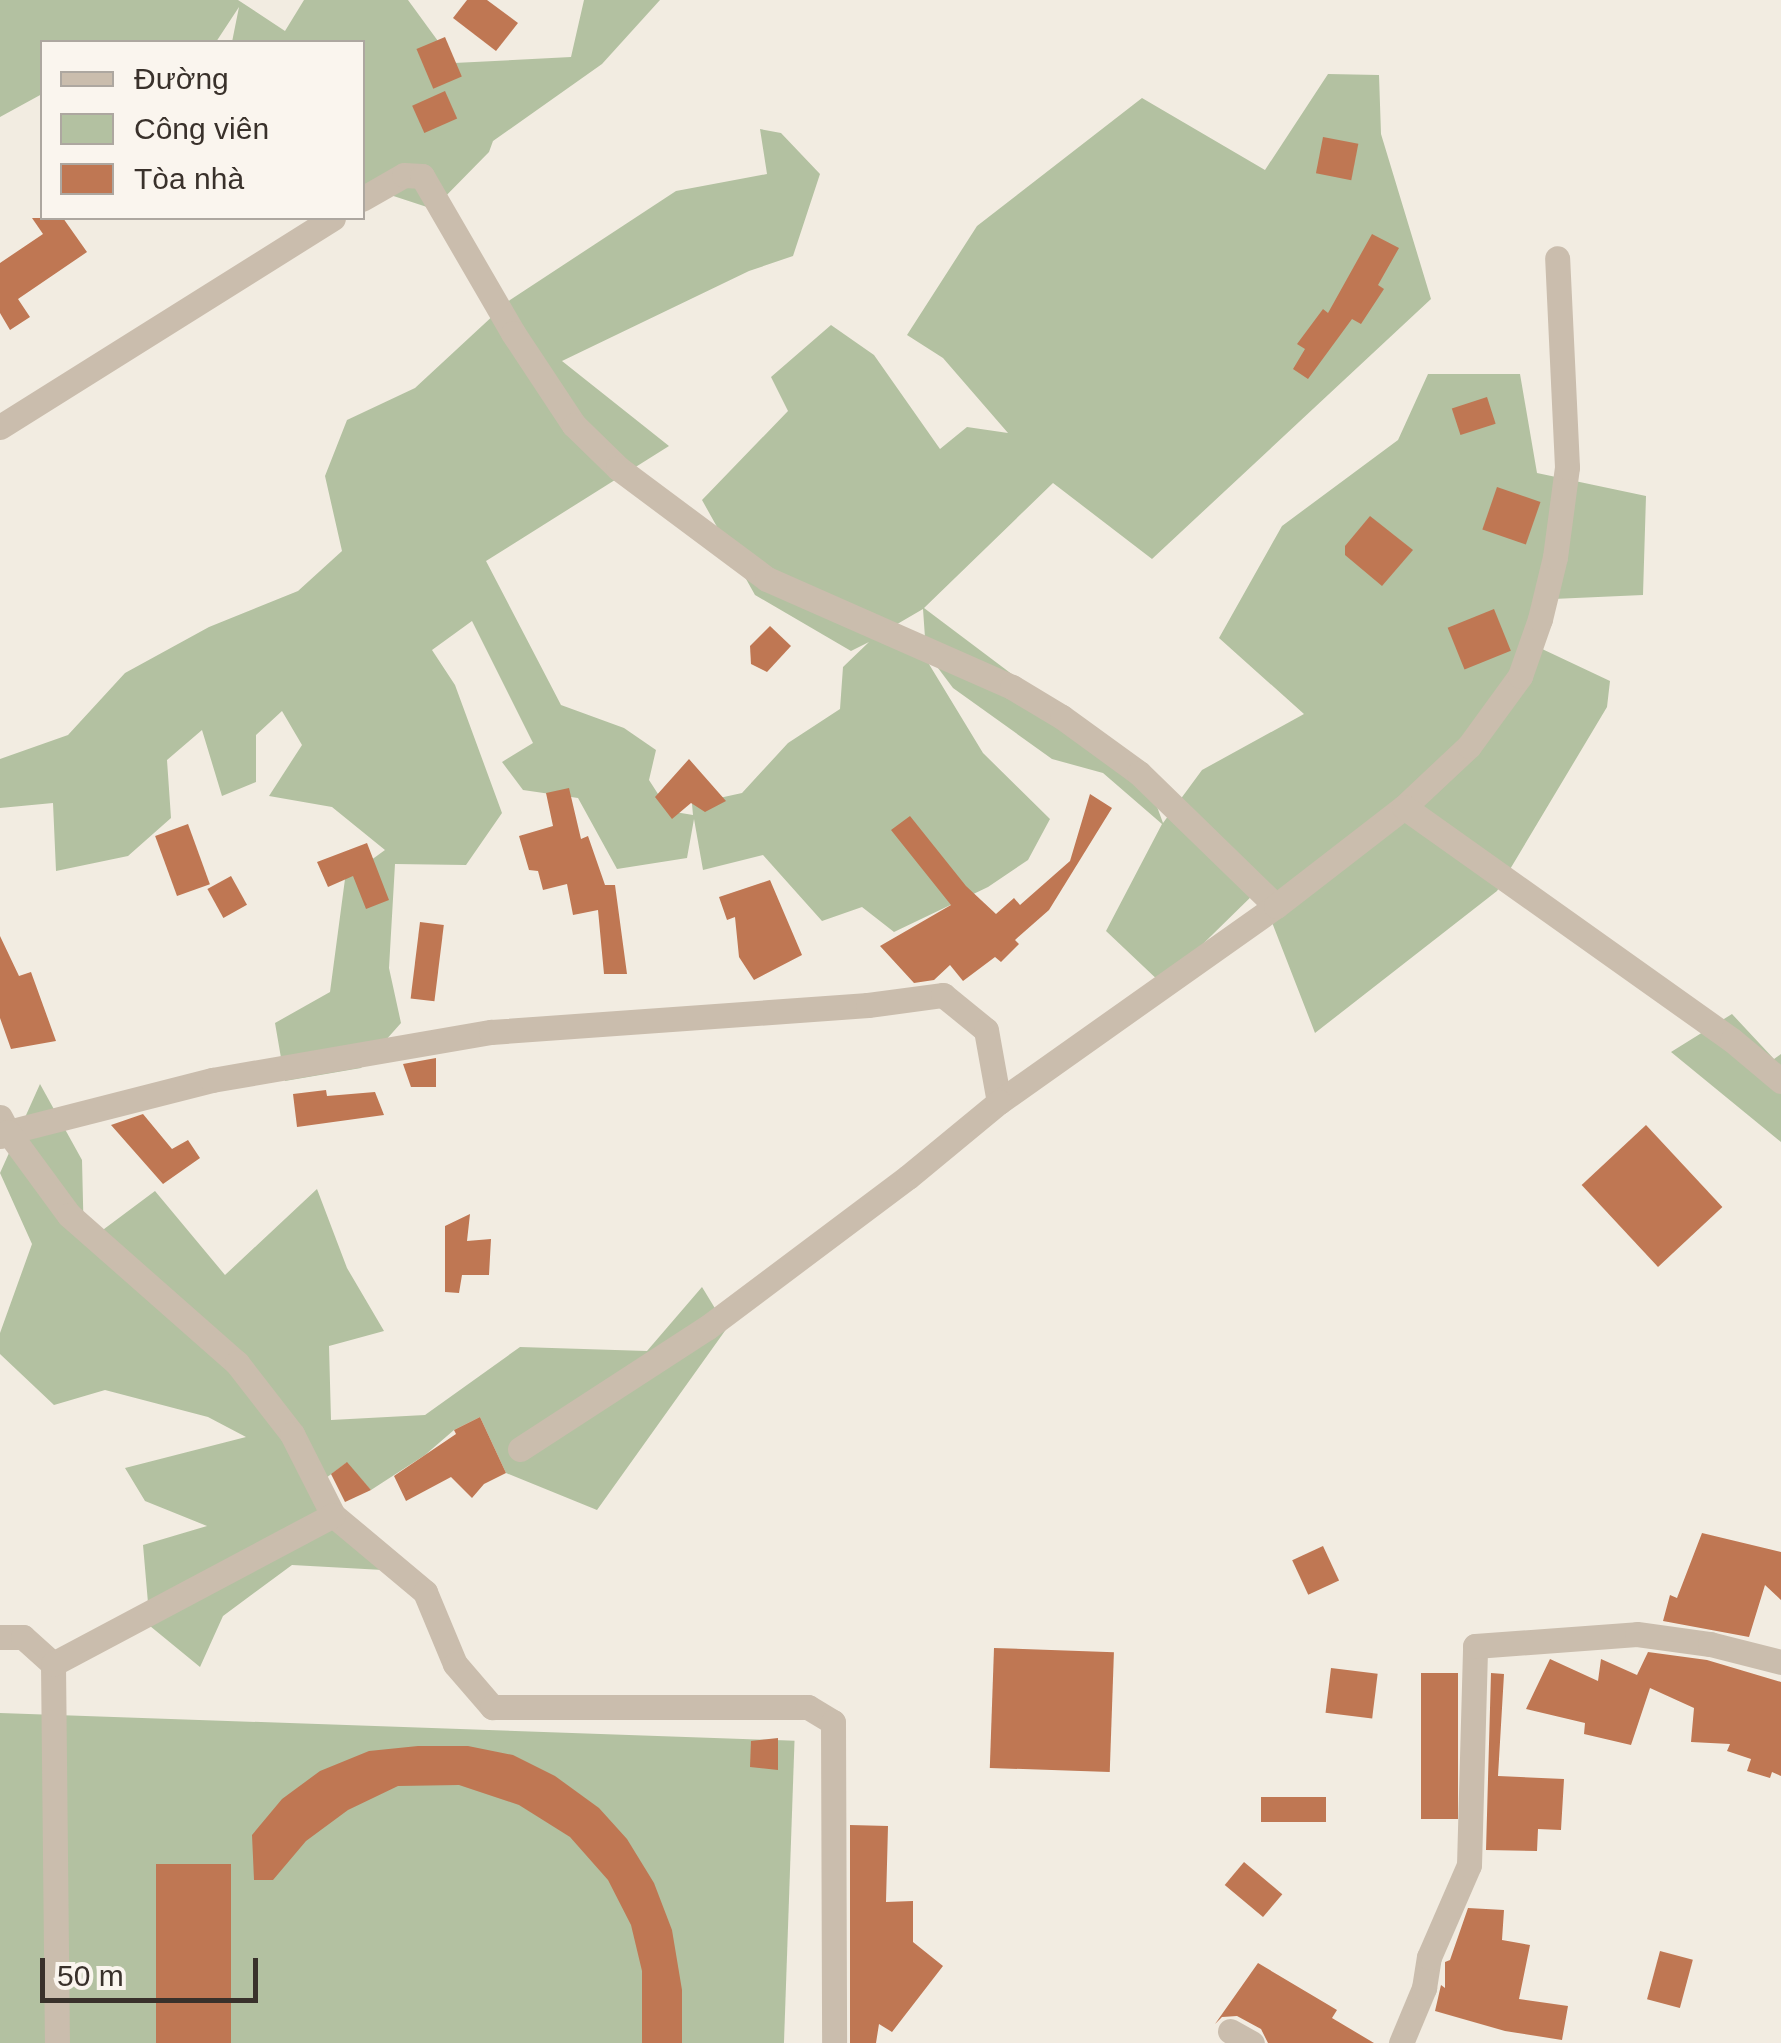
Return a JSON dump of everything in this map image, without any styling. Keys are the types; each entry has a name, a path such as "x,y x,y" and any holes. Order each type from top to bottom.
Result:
{"street":[{"path":"365,197 404,175 422,176 433,188 512,334 574,425 618,468 767,579 1012,686 1062,716 1139,772 1276,906"},
{"path":"0,427 330,220"},
{"path":"520,1449 708,1327 908,1178 999,1102 1276,906 1404,807 1469,746 1520,676 1540,620 1555,556 1567,467 1557,258"},
{"path":"1404,807 1732,1040 1781,1081"},
{"path":"834,2043 833,1722 808,1707 492,1707 455,1664 425,1592 333,1515 292,1434 237,1364 70,1215 3,1128 212,1080 491,1032 868,1006 944,995 986,1030 999,1102"},
{"path":"53,1664 333,1515"},
{"path":"1401,2043 1424,1988 1428,1957 1469,1866 1475,1646 1637,1634 1710,1644 1781,1662"},
{"path":"0,1637 23,1637 53,1664 57,2043"}],"green space":[{"path":"0,0 238,0 285,31 304,0 408,0 454,63 571,57 584,0 660,0 602,64 493,141 489,152 433,209 365,187 365,40 232,40 239,7 217,40 40,40 40,95 0,117"},
{"path":"1328,74 1379,75 1381,134 1431,299 1152,559 1053,483 924,608 1122,757 1152,793 1163,823 1202,770 1304,714 1219,638 1282,526 1398,440 1428,374 1520,374 1537,473 1646,496 1643,595 1553,599 1540,648 1610,681 1607,707 1497,891 1315,1033 1259,889 1162,984 1106,931 1162,824 1103,773 1052,759 953,688 926,652 923,609 875,637 918,646 983,753 1050,819 1028,860 988,887 894,932 862,907 822,921 763,855 703,870 694,819 687,858 617,869 578,798 523,790 502,762 533,743 472,621 432,650 455,685 502,813 466,865 395,864 389,968 401,1023 361,1068 285,1081 275,1023 330,992 345,879 385,850 332,807 269,796 302,745 282,711 256,735 256,782 222,796 202,730 167,760 171,818 128,856 56,871 53,803 0,808 0,759 68,735 125,673 209,627 298,591 342,551 325,476 347,420 415,388 510,300 676,191 767,174 760,129 781,133 820,174 793,256 749,271 562,361 669,446 486,561 561,705 624,728 656,750 649,780 669,811 693,815 692,804 742,793 788,743 840,709 843,667 869,642 851,651 755,595 702,500 788,411 771,377 831,325 874,355 940,449 967,427 1008,433 943,358 907,335 977,226 1142,98 1265,170"},
{"path":"1732,1014 1774,1059 1781,1054 1781,1142 1671,1052"},
{"path":"40,1084 82,1160 84,1244 155,1191 225,1275 317,1189 347,1268 384,1331 329,1346 331,1420 425,1415 520,1347 647,1351 702,1287 727,1328 597,1510 506,1473 480,1417 454,1430 425,1455 371,1490 346,1463 310,1490 383,1570 292,1565 223,1616 200,1667 150,1626 143,1545 207,1526 145,1501 125,1468 246,1437 208,1417 105,1390 54,1405 0,1354 0,1333 32,1244 0,1173"},
{"path":"0,1713 795,1741 784,2043 0,2043"}],"building":[{"path":"467,0 487,0 518,23 496,51 453,18"},
{"path":"445,37 462,77 433,89 416,49"},
{"path":"445,91 457,118 424,133 412,106"},
{"path":"1323,137 1358,144 1351,180 1316,173"},
{"path":"32,218 64,220 87,252 18,299 30,317 10,330 0,313 0,263 43,234"},
{"path":"1372,234 1399,248 1378,285 1384,289 1361,324 1352,319 1308,379 1293,369 1305,349 1297,344 1323,309 1328,313"},
{"path":"1487,397 1496,424 1460,435 1452,408"},
{"path":"1497,487 1540,502 1526,545 1482,530"},
{"path":"1370,516 1413,550 1382,586 1345,555 1345,546"},
{"path":"1494,609 1511,651 1464,669 1448,628"},
{"path":"770,626 791,646 767,672 751,664 750,646"},
{"path":"689,759 726,801 705,812 691,803 672,819 655,797"},
{"path":"569,788 581,839 588,836 605,885 615,885 627,974 604,974 598,910 573,915 567,884 543,890 538,871 529,870 519,836 553,826 546,793"},
{"path":"1090,794 1112,808 1049,910 1015,940 1019,944 1001,962 995,957 963,981 950,965 934,980 914,983 880,946 951,905 891,830 910,816 966,886 996,914 1014,898 1020,905 1070,861"},
{"path":"188,824 210,884 177,896 155,836"},
{"path":"367,843 389,900 366,909 353,876 328,887 317,862"},
{"path":"231,876 247,905 223,918 207,889"},
{"path":"770,880 802,955 754,980 739,957 735,917 727,920 719,897"},
{"path":"420,922 444,925 434,1001 411,998"},
{"path":"0,936 19,976 31,972 56,1041 11,1049 0,1018"},
{"path":"436,1058 436,1087 411,1087 403,1064"},
{"path":"326,1090 327,1096 375,1092 384,1115 297,1127 293,1094"},
{"path":"143,1114 172,1149 188,1140 200,1158 163,1184 111,1125"},
{"path":"1646,1125 1722,1207 1658,1267 1582,1185"},
{"path":"470,1214 467,1241 491,1239 489,1275 462,1275 459,1293 445,1292 445,1226"},
{"path":"480,1417 506,1473 484,1484 472,1498 451,1477 406,1501 394,1476 456,1434 454,1430"},
{"path":"347,1462 371,1490 345,1502 331,1474"},
{"path":"1702,1533 1781,1552 1781,1600 1765,1585 1749,1637 1663,1621 1670,1595 1677,1598"},
{"path":"1323,1546 1339,1580 1308,1595 1292,1560"},
{"path":"994,1648 1114,1652 1110,1772 990,1768"},
{"path":"1648,1652 1707,1660 1781,1682 1781,1776 1772,1772 1770,1778 1747,1771 1751,1759 1727,1751 1730,1744 1691,1742 1694,1708 1650,1688 1631,1745 1584,1734 1585,1723 1526,1709 1550,1659 1598,1681 1601,1659 1637,1675"},
{"path":"1331,1668 1378,1674 1372,1718 1326,1713"},
{"path":"1421,1673 1458,1673 1458,1819 1421,1819"},
{"path":"1491,1673 1504,1674 1498,1776 1564,1779 1561,1830 1538,1829 1537,1851 1486,1850"},
{"path":"778,1738 778,1770 750,1767 751,1741"},
{"path":"468,1746 513,1755 555,1776 599,1808 627,1839 654,1883 672,1930 682,1990 682,2043 642,2043 642,1971 631,1925 608,1880 570,1837 519,1805 459,1785 398,1786 348,1810 306,1841 273,1880 254,1880 252,1835 282,1799 320,1771 369,1751"},
{"path":"1261,1797 1326,1797 1326,1822 1261,1822"},
{"path":"850,1825 888,1826 886,1902 913,1901 913,1942 943,1966 892,2032 879,2024 876,2043 850,2043"},
{"path":"1244,1862 1282,1894 1263,1917 1225,1885"},
{"path":"156,1864 231,1864 231,2043 156,2043"},
{"path":"1468,1908 1504,1910 1502,1940 1530,1945 1519,1999 1568,2006 1562,2040 1505,2031 1435,2011 1441,1985 1445,1988 1445,1962 1450,1960"},
{"path":"1660,1951 1693,1960 1680,2008 1647,1999"},
{"path":"1258,1963 1337,2010 1332,2018 1374,2043 1268,2043 1261,2029 1237,2016 1222,2017 1215,2024"}]}
